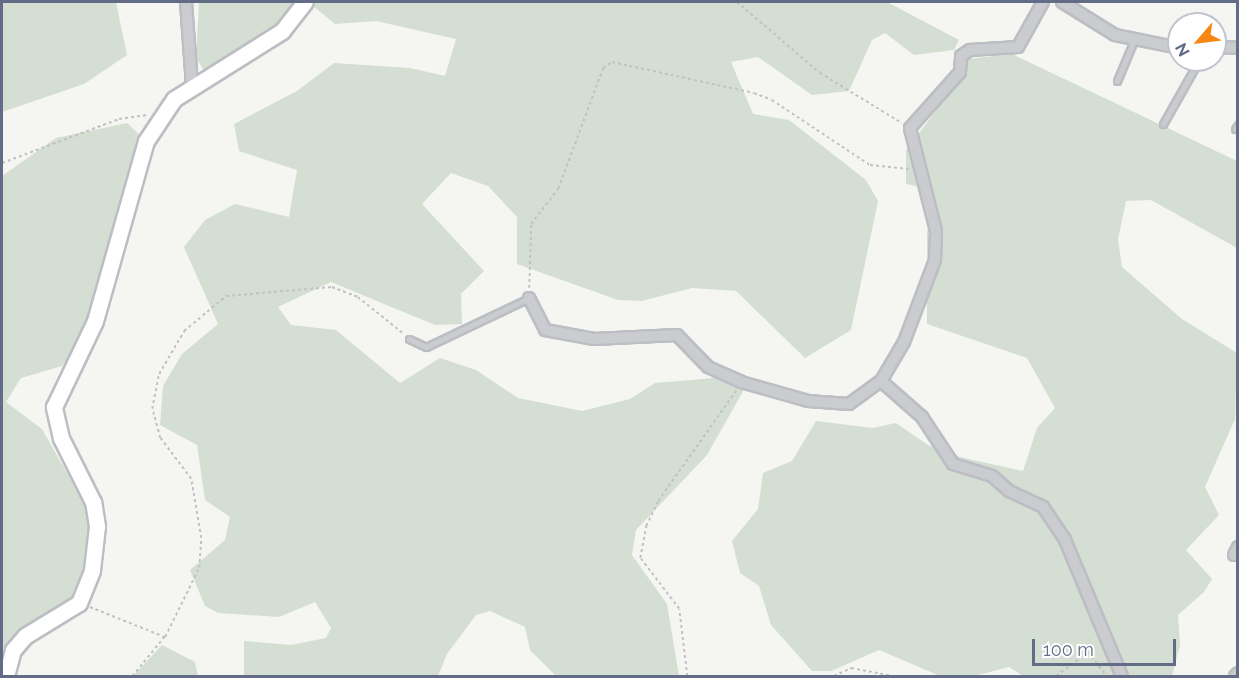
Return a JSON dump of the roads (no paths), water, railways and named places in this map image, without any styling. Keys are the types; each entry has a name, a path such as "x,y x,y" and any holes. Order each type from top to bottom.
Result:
{"street":[{"path":"186,2 192,85"},
{"path":"6,676 14,650 25,636 79,603 92,570 97,526 93,502 62,438 54,407 95,321 133,175 162,113 192,85 282,31 305,2"},
{"path":"529,298 545,330 594,339 677,335 708,367 741,382 837,405 849,404 880,381 904,342 935,260 936,231 910,128 960,72 961,56 970,50 1018,47 1043,2"},
{"path":"1062,2 1105,31 1167,45"},
{"path":"880,381 922,417 953,464 992,476 1009,492 1043,507 1065,540 1122,676"}],"lane":[{"path":"1118,81 1135,36"},
{"path":"1163,124 1192,72"},
{"path":"409,339 426,347 529,298"}]}
